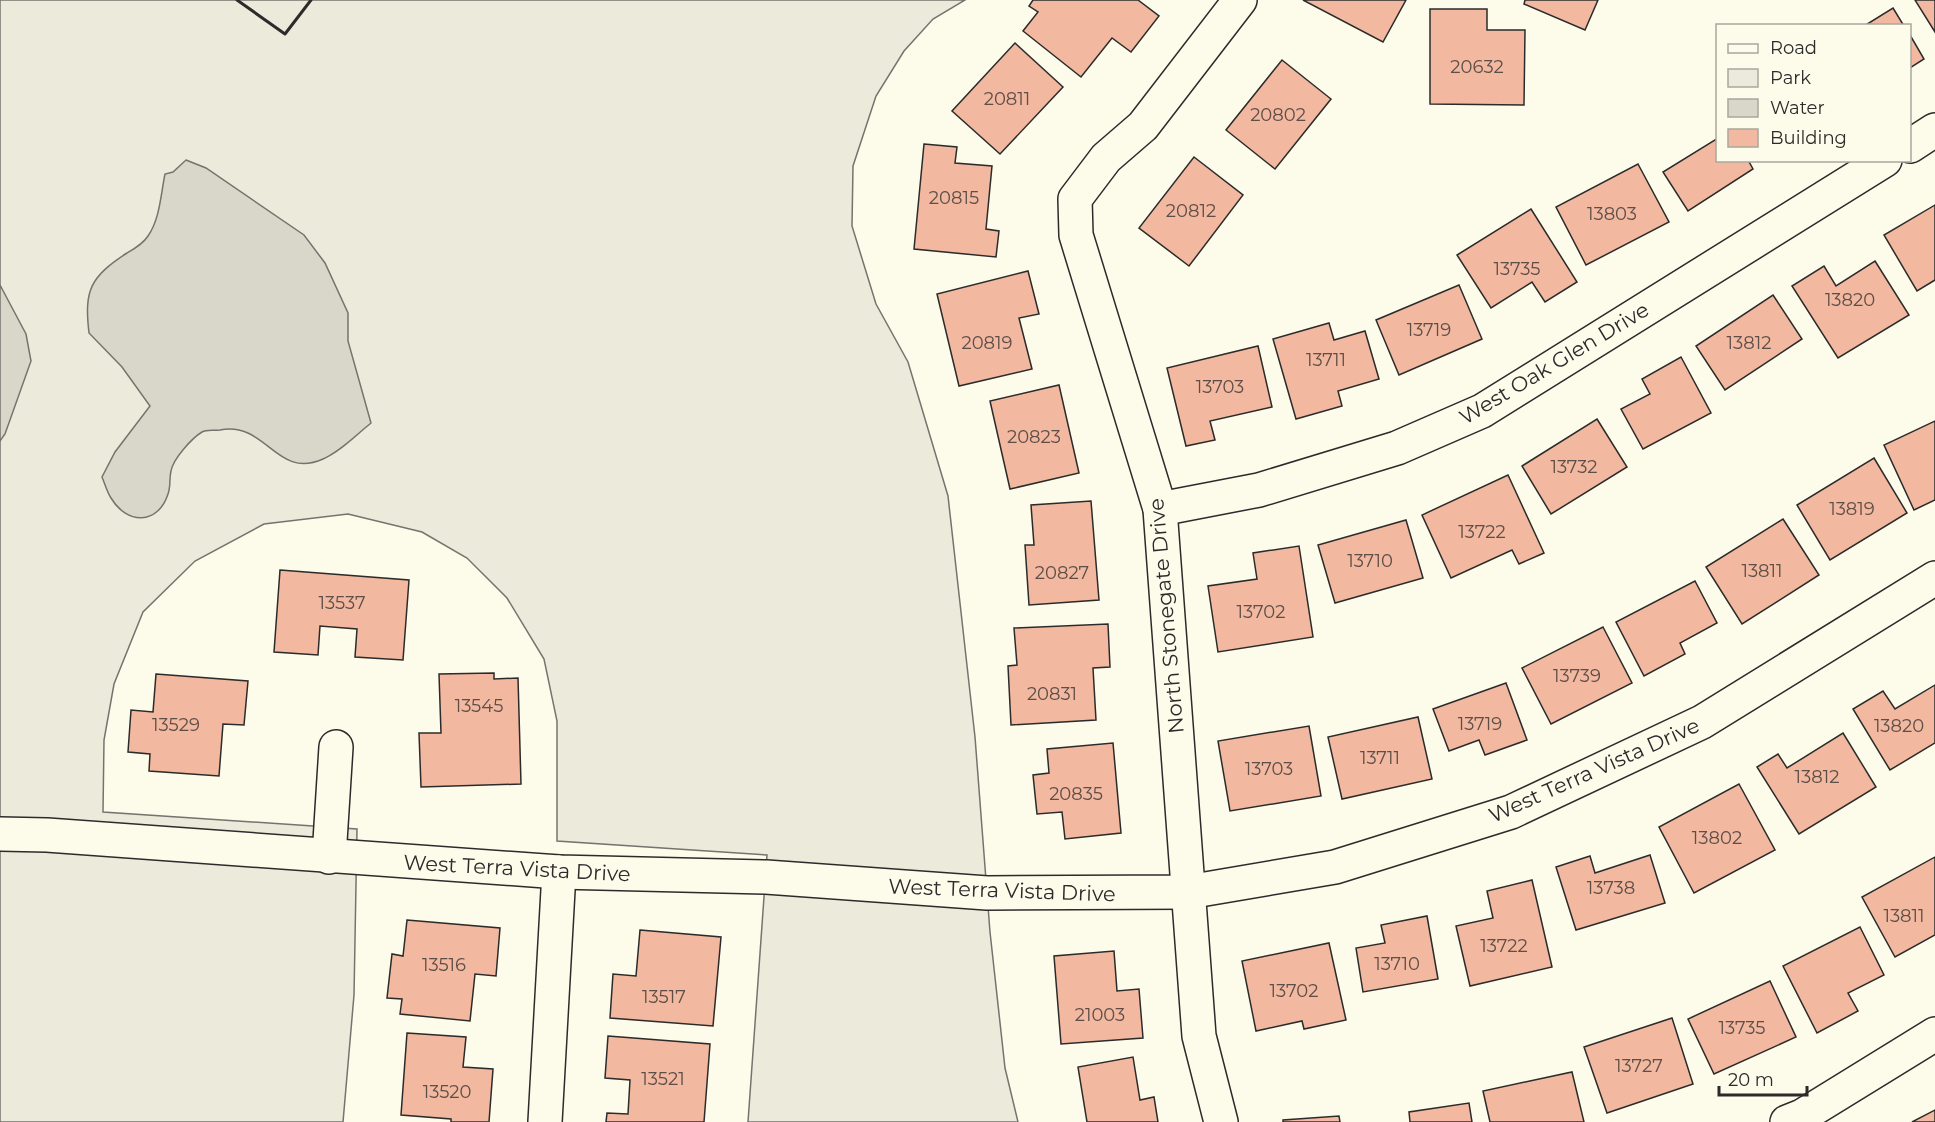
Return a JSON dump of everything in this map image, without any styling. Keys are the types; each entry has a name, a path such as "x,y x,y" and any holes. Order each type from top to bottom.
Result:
{"street":[{"name":"North Stonegate Drive","path":"1221,1122 1198,1036 1160,509 1076,235 1075,199 1106,158 1143,126 1240,0"},
{"path":"1911,145 1935,130"},
{"name":"West Oak Glen Drive","path":"1160,509 1282,483 1397,448 1482,411 1882,162"},
{"name":"West Terra Vista Drive","path":"0,834 47,835 559,872 766,877 987,893 1188,892 1335,867 1511,812 1702,722 1935,578"},
{"path":"329,857 336,747"},
{"path":"545,1122 559,872"},
{"path":"1798,1120 1935,1034"}],"green space":[{"path":"0,0 965,0 933,19 904,51 876,96 853,166 852,226 876,304 908,362 948,496 975,737 990,932 1005,1068 1018,1122 748,1122 767,855 557,841 557,721 544,659 507,598 467,558 422,532 348,514 264,524 195,561 143,612 114,684 104,740 103,812 357,829 354,995 343,1122 0,1122"}],"water":[{"path":"186,160 206,168 304,235 325,263 348,313 348,341 371,423 336,452 323,459 307,463 294,462 282,457 249,434 236,430 204,431 188,444 172,466 169,491 157,512 142,518 133,517 118,507 110,496 102,477 115,452 150,406 122,367 89,333 89,295 97,278 105,270 146,239 158,214 165,174 173,172"},
{"path":"0,285 26,334 31,361 5,434 0,441"}],"building":[{"path":"1033,0 1138,0 1159,16 1131,52 1112,38 1081,77 1023,31 1038,12 1029,6"},
{"path":"1303,0 1406,0 1383,42"},
{"path":"1525,0 1598,0 1585,30 1524,4"},
{"path":"1915,0 1935,0 1935,32"},
{"path":"1893,8 1903,24 1867,24"},
{"path":"1430,9 1487,9 1487,30 1525,30 1524,105 1430,104"},
{"path":"1911,37 1924,59 1911,67"},
{"path":"1015,43 1063,87 1000,154 952,111"},
{"path":"1282,60 1331,99 1275,169 1226,130"},
{"path":"1716,139 1716,162 1749,162 1753,169 1688,211 1663,172"},
{"path":"924,144 957,147 955,163 992,166 986,229 999,231 996,257 914,249"},
{"path":"1194,157 1243,195 1189,266 1139,228"},
{"path":"1638,164 1669,222 1586,265 1556,207"},
{"path":"1935,205 1935,280 1917,291 1884,235"},
{"path":"1531,209 1577,282 1545,302 1532,282 1491,308 1457,255"},
{"path":"1875,261 1909,315 1838,358 1792,286 1824,266 1836,286"},
{"path":"1028,271 1039,314 1019,318 1032,369 959,386 937,294"},
{"path":"1459,285 1482,339 1399,375 1376,320"},
{"path":"1773,295 1802,339 1725,390 1696,346"},
{"path":"1329,323 1334,340 1365,331 1379,379 1338,391 1342,406 1296,419 1273,339"},
{"path":"1258,346 1272,407 1210,421 1215,440 1186,446 1167,368"},
{"path":"1681,357 1711,413 1643,449 1621,409 1650,394 1642,379"},
{"path":"1059,385 1079,473 1010,489 990,401"},
{"path":"1597,419 1627,467 1551,514 1522,466"},
{"path":"1935,421 1935,500 1914,510 1884,445"},
{"path":"1874,458 1907,513 1830,560 1797,505"},
{"path":"1508,475 1544,553 1519,564 1512,550 1451,578 1422,515"},
{"path":"1091,501 1099,600 1029,605 1025,545 1034,545 1031,505"},
{"path":"1783,519 1819,575 1742,624 1706,567"},
{"path":"1406,520 1423,578 1335,603 1318,545"},
{"path":"1299,546 1313,637 1218,652 1208,586 1257,579 1253,553"},
{"path":"280,570 409,580 403,660 355,657 357,629 320,626 318,655 274,652"},
{"path":"1695,581 1717,623 1680,643 1685,654 1644,676 1616,622"},
{"path":"1108,624 1110,667 1093,668 1096,720 1011,725 1008,666 1017,665 1014,628"},
{"path":"1603,627 1632,683 1551,724 1522,668"},
{"path":"494,673 494,679 518,678 521,784 421,787 419,733 441,733 439,674"},
{"path":"156,674 248,681 244,725 223,724 219,776 149,771 150,754 128,752 131,710 153,712"},
{"path":"1506,683 1527,740 1485,755 1479,740 1449,751 1433,709"},
{"path":"1935,685 1935,743 1890,770 1853,709 1883,691 1895,709"},
{"path":"1418,717 1432,779 1342,799 1328,737"},
{"path":"1309,726 1321,796 1230,811 1218,741"},
{"path":"1843,733 1876,787 1799,834 1757,767 1778,754 1787,768"},
{"path":"1113,743 1121,833 1065,839 1062,812 1037,814 1033,775 1049,773 1047,749"},
{"path":"1739,784 1775,850 1694,893 1659,827"},
{"path":"1650,855 1665,903 1576,930 1556,867 1590,856 1595,873"},
{"path":"1935,857 1935,935 1895,957 1862,897"},
{"path":"1532,880 1552,967 1470,986 1456,926 1493,918 1487,891"},
{"path":"1427,916 1438,979 1363,992 1356,948 1385,943 1381,925"},
{"path":"407,920 500,928 496,976 475,974 470,1021 400,1014 402,999 387,998 392,954 403,956"},
{"path":"1860,927 1884,975 1848,993 1858,1011 1817,1033 1783,966"},
{"path":"640,930 721,937 713,1026 610,1018 613,974 636,976"},
{"path":"1329,943 1346,1020 1304,1029 1302,1021 1256,1031 1242,961"},
{"path":"1114,951 1117,991 1139,989 1143,1038 1061,1044 1054,956"},
{"path":"1770,981 1796,1037 1714,1074 1688,1019"},
{"path":"1672,1018 1693,1084 1607,1113 1584,1047"},
{"path":"407,1033 466,1037 463,1067 493,1069 489,1122 451,1122 451,1119 401,1115"},
{"path":"608,1036 710,1044 704,1122 606,1122 607,1113 628,1114 630,1080 605,1078"},
{"path":"1133,1057 1140,1100 1154,1097 1158,1122 1087,1122 1078,1067"},
{"path":"1572,1072 1584,1122 1490,1122 1483,1091"},
{"path":"1469,1103 1472,1122 1410,1122 1409,1112"},
{"path":"1935,1110 1935,1122 1912,1122"},
{"path":"1339,1116 1340,1122 1283,1122 1283,1120"}],"wall":[{"path":"237,0 285,34 311,0"}]}
